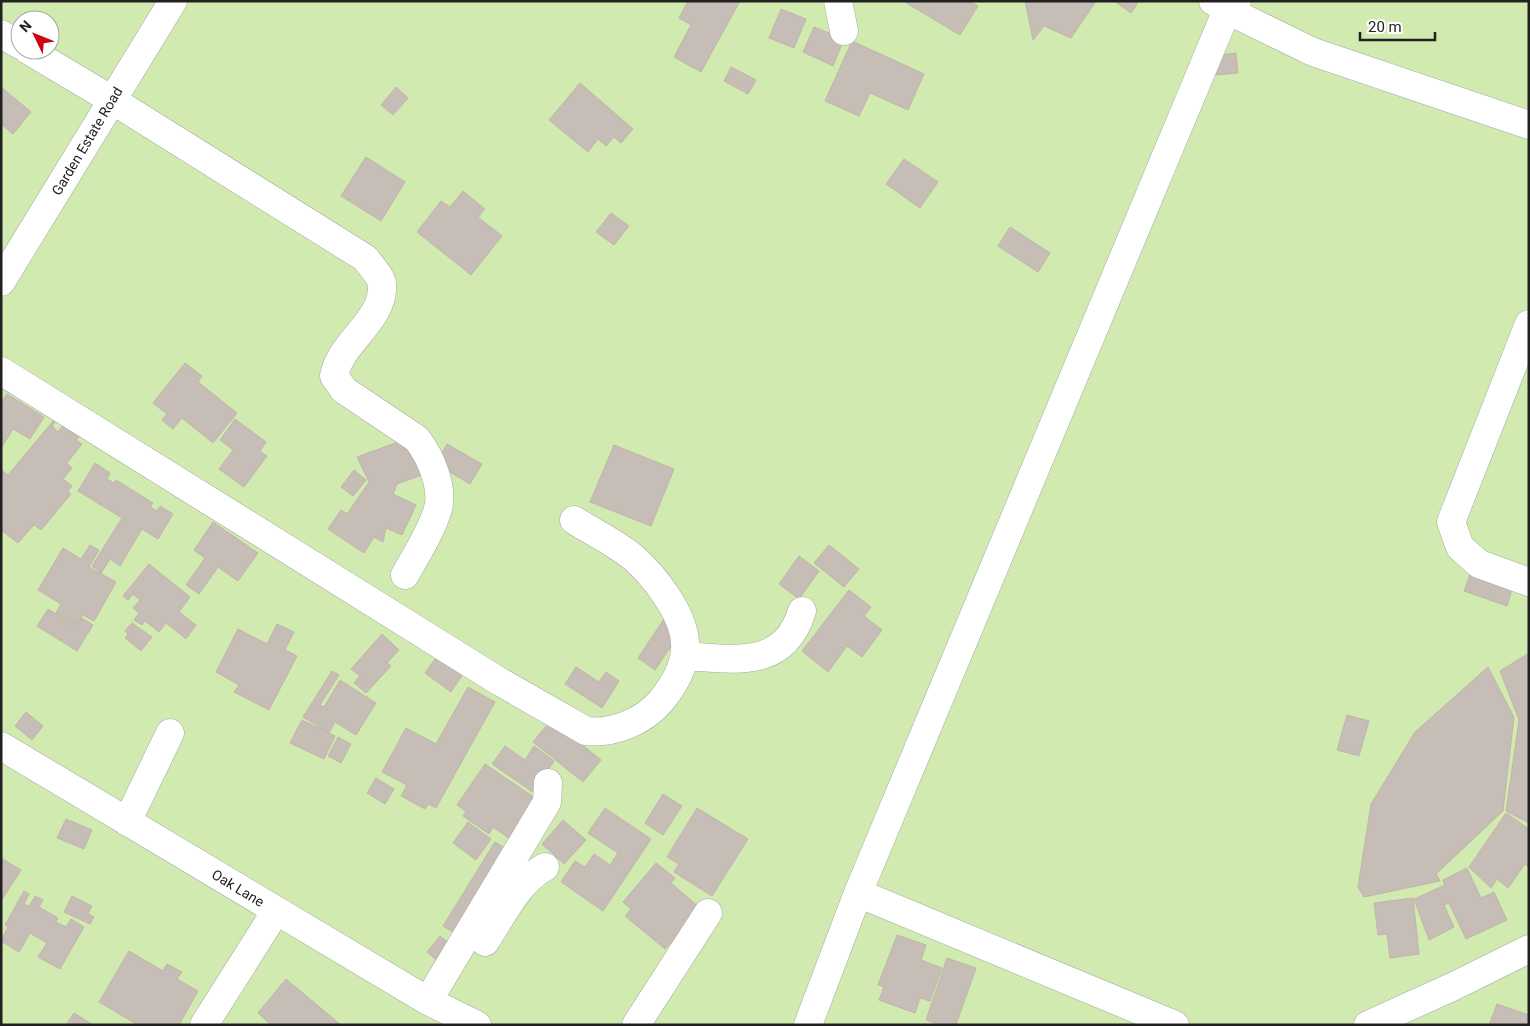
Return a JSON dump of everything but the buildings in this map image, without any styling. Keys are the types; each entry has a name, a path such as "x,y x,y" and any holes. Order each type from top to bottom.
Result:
{"street":[{"name":"Garden Estate Road","path":"1,282 173,1"},
{"path":"838,1 844,31"},
{"path":"808,1025 858,893 1226,4 1313,52 1529,125"},
{"path":"45,60 365,258 378,276 382,283 379,302 364,329 336,362 334,376 344,390 417,439 426,451 440,497 437,512 406,575"},
{"path":"1529,324 1451,522 1460,547 1479,564 1529,582"},
{"path":"1,371 497,680 586,731 602,733 626,726 653,710 673,686 685,656 684,628 679,616 660,586 635,559 574,520"},
{"path":"685,656 741,659 763,656 778,648 788,638 797,627 802,611"},
{"path":"127,822 170,733"},
{"name":"Oak Lane","path":"1,746 435,1005 477,1025"},
{"path":"435,1005 547,802 548,784"},
{"path":"435,1005 523,885 533,873 545,866"},
{"path":"858,893 1175,1025"},
{"path":"204,1025 276,911"},
{"path":"636,1025 708,913"},
{"path":"1368,1025 1529,949"}],"green space":[{"path":"1,1 1529,1 1529,1025 1,1025"}]}
